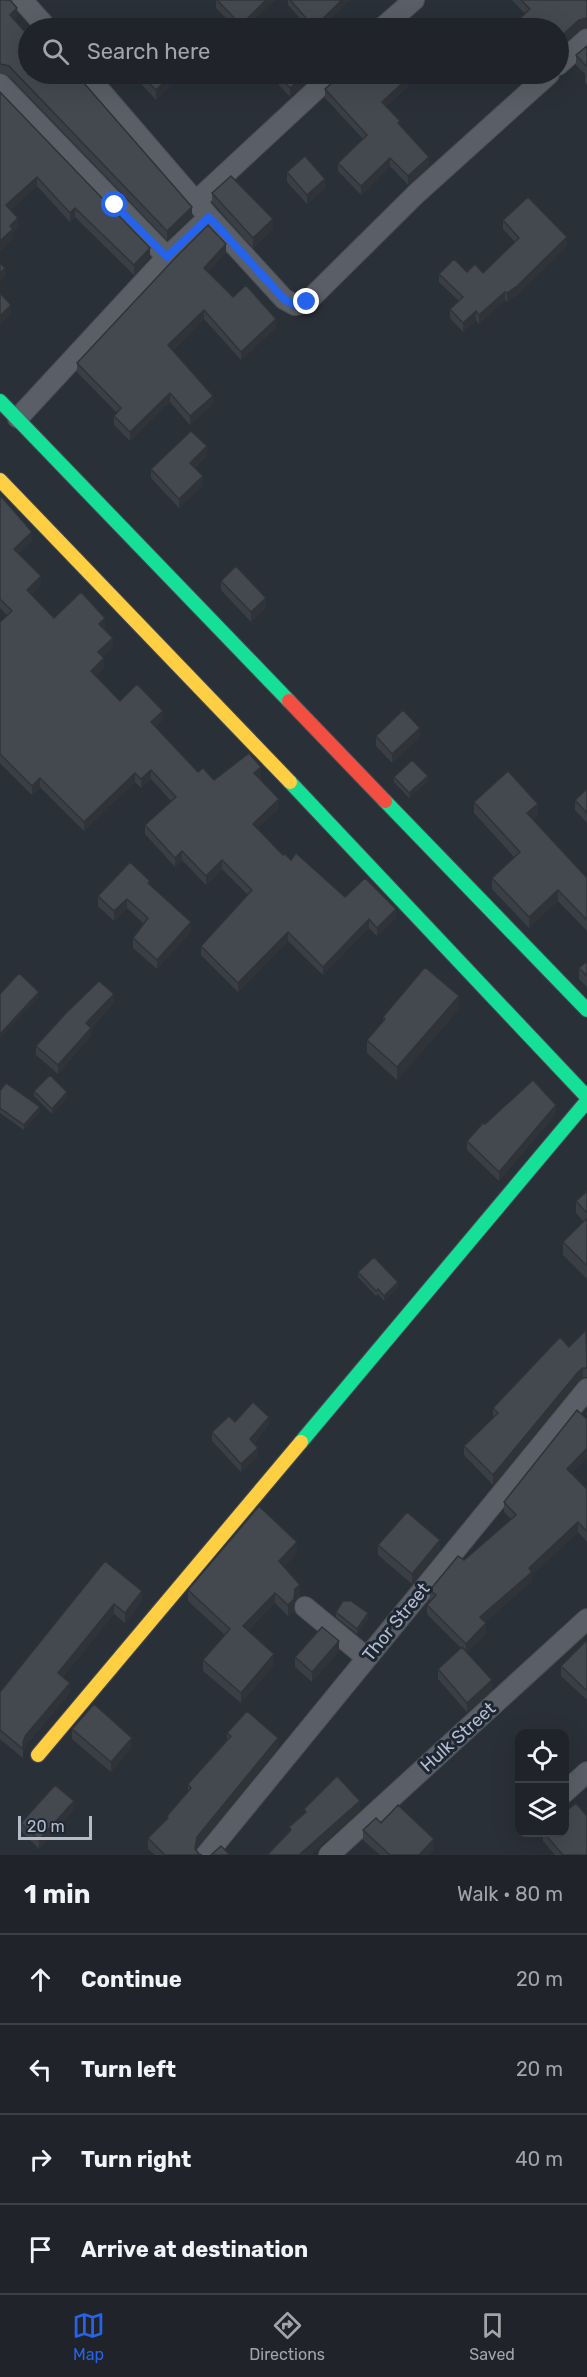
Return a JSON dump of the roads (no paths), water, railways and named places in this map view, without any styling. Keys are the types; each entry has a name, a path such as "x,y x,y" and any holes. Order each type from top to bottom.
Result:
{"street":[{"path":"22,0 38,18"},
{"path":"393,18 414,0"},
{"path":"569,55 587,39"},
{"path":"0,84 167,257"},
{"path":"95,84 195,202 284,299 295,305 307,302 416,194 538,84"},
{"path":"195,202 322,84"},
{"path":"18,418 167,257 209,217"},
{"path":"0,401 587,1010"},
{"path":"0,480 274,765 587,1099 38,1755"},
{"name":"Thor Street","path":"206,1855 587,1389"},
{"path":"305,1607 367,1658"},
{"name":"Hulk Street","path":"329,1855 587,1619"},
{"path":"569,1788 587,1772"}]}
